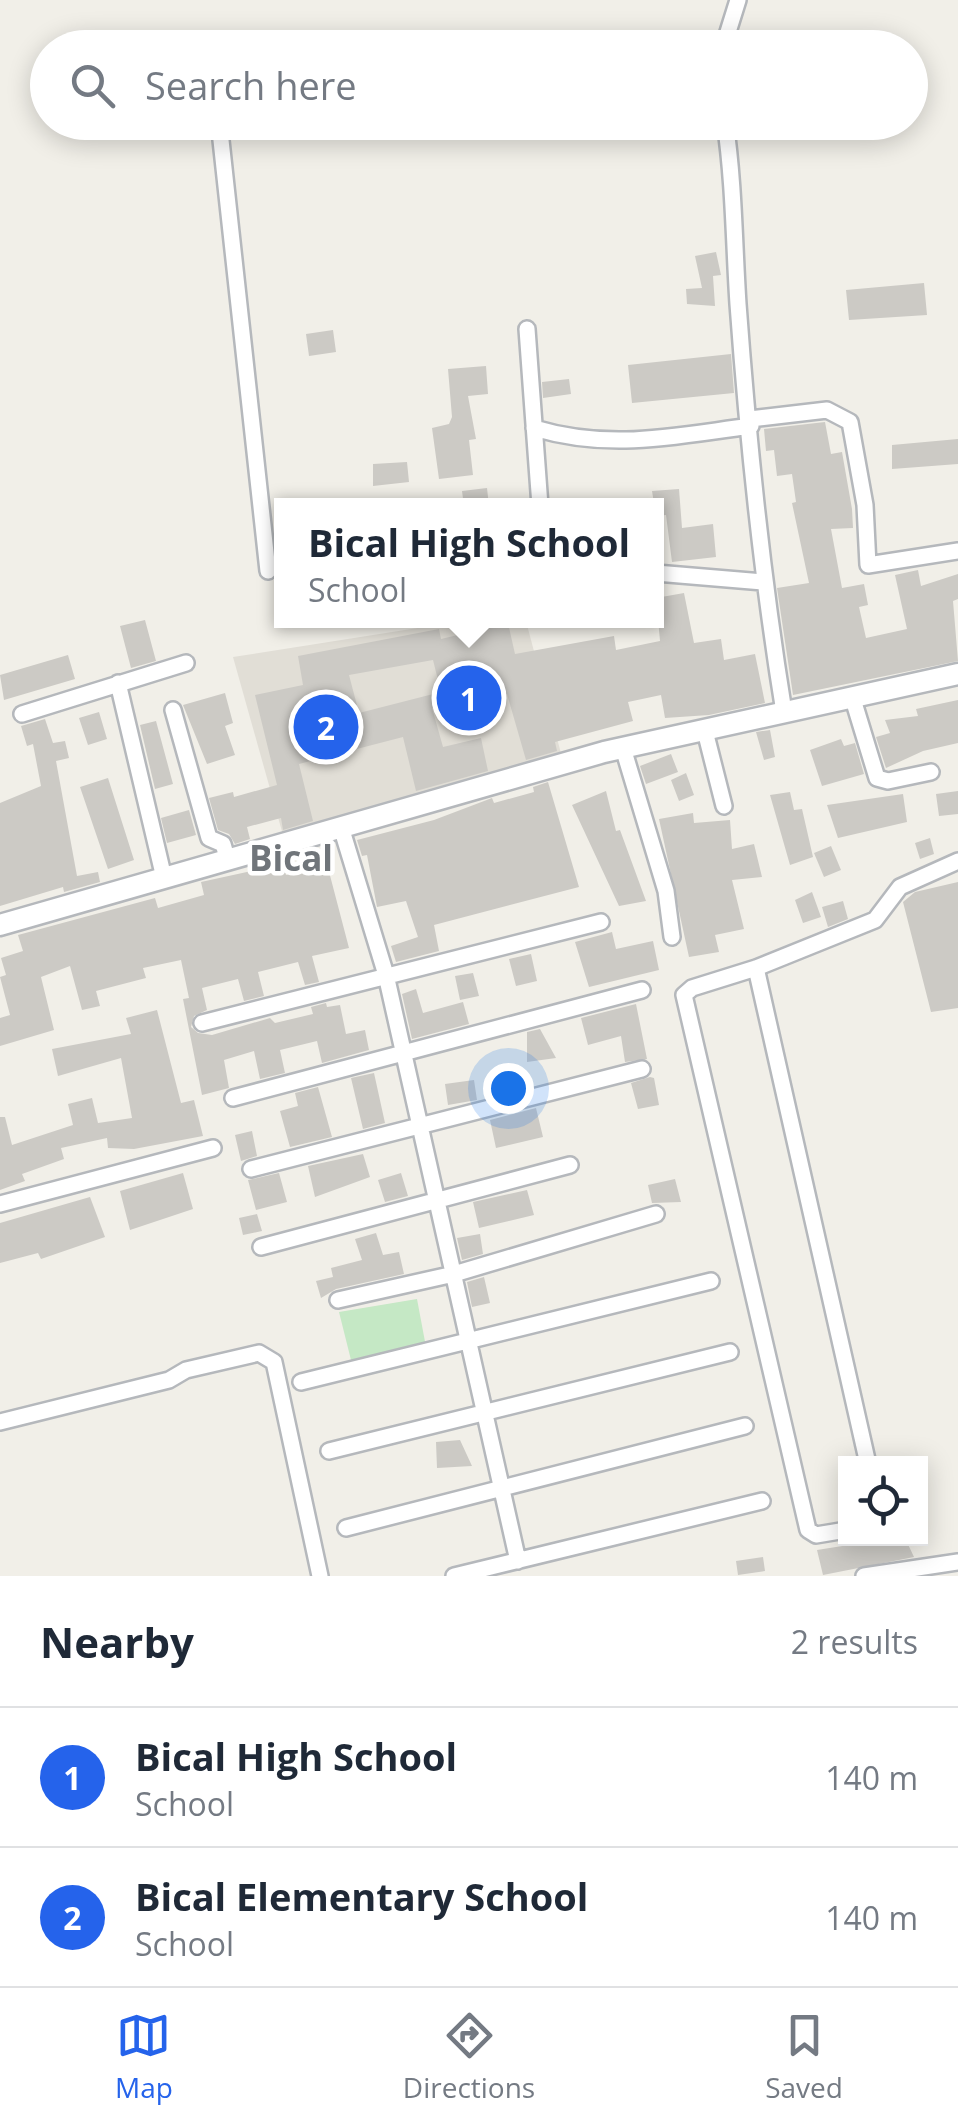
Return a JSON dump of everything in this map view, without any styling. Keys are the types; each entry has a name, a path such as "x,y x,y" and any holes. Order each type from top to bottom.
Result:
{"street":[{"path":"729,30 738,0"},
{"path":"221,140 268,571"},
{"path":"728,140 735,191 738,304 763,582 784,712"},
{"path":"528,330 539,498"},
{"path":"534,428 606,443 827,410 850,422 865,505 868,565 958,552"},
{"path":"664,574 763,582"},
{"path":"22,714 186,664"},
{"path":"0,924 622,748 958,674"},
{"path":"118,683 164,878"},
{"path":"852,696 878,778 888,781 931,772"},
{"path":"173,710 210,838 223,844 228,861"},
{"path":"705,731 724,806"},
{"path":"622,748 666,891 672,937"},
{"path":"342,827 386,975 518,1562"},
{"path":"838,1531 816,1535 808,1530 684,995 692,988 756,968 875,920 900,887 958,861"},
{"path":"202,1024 601,922"},
{"path":"756,968 866,1456"},
{"path":"233,1098 642,990"},
{"path":"251,1169 642,1070"},
{"path":"0,1204 213,1148"},
{"path":"261,1247 570,1164"},
{"path":"338,1300 454,1274 656,1214"},
{"path":"301,1382 711,1281"},
{"path":"329,1452 730,1352"},
{"path":"0,1422 169,1380 186,1370 259,1353 268,1355 274,1362 320,1576"},
{"path":"346,1528 745,1426"},
{"path":"454,1576 762,1501"},
{"path":"864,1576 958,1562"}],"shaded area":[{"path":"417,628 528,628 563,761 283,835 233,657"}],"green space":[{"path":"417,1299 426,1347 351,1360 339,1312"}],"building":[{"path":"716,252 721,275 713,276 715,306 687,304 686,289 702,288 695,256"},
{"path":"924,283 927,315 849,320 846,290"},
{"path":"333,330 336,352 309,356 306,334"},
{"path":"731,354 734,393 632,403 628,365"},
{"path":"486,366 488,394 468,396 476,439 469,440 473,475 439,479 432,428 449,424 452,417 448,369"},
{"path":"569,379 571,394 543,398 542,382"},
{"path":"825,422 831,454 842,452 852,509 853,528 831,529 842,588 864,584 868,605 859,607 866,638 907,629 895,575 918,570 921,586 958,574 958,599 953,601 958,661 793,695 777,588 809,583 792,503 796,502 792,474 777,476 774,450 766,451 764,429"},
{"path":"958,439 958,464 892,469 892,445"},
{"path":"407,462 409,482 373,486 373,464"},
{"path":"487,488 488,498 463,498 462,491"},
{"path":"679,489 682,528 713,524 716,557 672,562 664,498 653,498 652,491"},
{"path":"684,593 694,643 721,639 724,660 755,654 765,703 709,715 665,718 661,695 628,702 633,721 555,742 557,751 526,760 507,694 481,702 480,697 432,708 443,747 481,738 488,771 416,791 403,737 299,764 313,821 283,830 281,818 247,827 250,839 235,844 229,834 218,830 209,798 233,792 234,797 277,785 255,695 303,685 298,656 439,629 441,639 487,628 509,628 515,654 614,636 616,650 660,641 664,597","holes":["433,660 441,692 359,713 349,675"]},
{"path":"145,620 156,661 131,668 120,626"},
{"path":"68,655 75,679 4,700 0,675"},
{"path":"225,693 233,723 225,726 235,755 207,764 183,705"},
{"path":"958,700 958,743 923,751 886,768 876,737 890,733 885,720 918,716 916,709"},
{"path":"99,712 107,739 88,745 79,718"},
{"path":"45,719 53,743 65,741 69,758 56,761 77,876 98,872 100,882 64,892 63,887 0,906 0,803 41,786 33,744 27,746 21,726"},
{"path":"156,721 173,784 155,789 140,725"},
{"path":"770,730 775,757 764,760 756,732"},
{"path":"841,739 844,746 855,743 864,774 822,786 810,750"},
{"path":"671,754 678,772 646,784 640,766"},
{"path":"686,773 694,795 679,801 671,780"},
{"path":"108,778 134,860 108,869 80,787"},
{"path":"548,782 579,887 434,925 439,951 396,962 391,946 418,937 406,901 377,907 367,855 362,856 357,840 434,820 492,798 494,803 534,792 533,787"},
{"path":"606,791 616,831 620,830 646,901 619,906 572,805"},
{"path":"958,791 958,814 939,816 936,794"},
{"path":"790,792 794,810 802,809 813,857 790,865 770,795"},
{"path":"903,794 907,822 838,838 827,805"},
{"path":"189,810 196,835 167,843 161,818"},
{"path":"693,813 694,823 730,820 732,849 754,844 762,877 732,880 744,929 715,935 719,952 689,957 659,819"},
{"path":"930,838 934,854 920,859 915,843"},
{"path":"831,846 841,870 824,877 814,853"},
{"path":"283,864 286,875 327,864 349,948 312,956 319,982 305,985 298,962 258,972 264,996 244,1001 238,979 202,988 207,1010 194,1016 191,1027 198,1033 212,1035 270,1018 275,1023 313,1014 311,1007 326,1003 327,1007 340,1005 346,1034 365,1030 369,1050 322,1063 317,1041 280,1050 285,1073 260,1079 254,1051 224,1060 229,1088 202,1095 183,999 189,998 181,960 143,968 146,978 96,991 100,1006 82,1010 70,966 41,977 54,1030 0,1046 0,1018 10,1015 0,977 6,975 1,958 23,951 18,935 155,898 158,908 204,895 201,882"},
{"path":"958,882 958,1008 931,1012 903,902 915,892"},
{"path":"812,892 821,917 803,923 795,900"},
{"path":"843,901 848,919 828,927 822,907"},
{"path":"612,932 616,949 653,941 659,970 589,987 575,942"},
{"path":"531,954 537,981 516,986 509,959"},
{"path":"473,973 479,996 460,1000 455,976"},
{"path":"416,989 423,1013 463,1002 469,1024 412,1039 402,994"},
{"path":"636,1004 647,1059 625,1062 621,1036 588,1045 581,1018"},
{"path":"157,1010 181,1103 194,1100 203,1136 134,1149 108,1148 107,1138 61,1148 64,1159 22,1174 25,1181 0,1190 0,1117 5,1117 12,1145 73,1125 68,1104 92,1098 98,1123 132,1118 121,1058 58,1076 52,1049 131,1034 126,1018"},
{"path":"540,1029 556,1058 527,1062 527,1032"},
{"path":"374,1073 385,1123 363,1129 351,1078"},
{"path":"654,1078 659,1105 638,1109 631,1083"},
{"path":"474,1080 477,1100 448,1105 445,1084"},
{"path":"318,1087 332,1137 290,1147 280,1111 298,1106 295,1093"},
{"path":"536,1108 543,1137 496,1148 490,1120"},
{"path":"252,1131 257,1156 241,1161 235,1135"},
{"path":"363,1154 370,1177 315,1197 308,1166"},
{"path":"183,1173 193,1209 130,1230 120,1191"},
{"path":"279,1173 287,1202 256,1210 248,1180"},
{"path":"401,1173 408,1196 385,1202 378,1180"},
{"path":"675,1179 681,1202 652,1203 648,1185"},
{"path":"527,1190 534,1215 479,1228 473,1202"},
{"path":"90,1197 105,1237 41,1259 38,1253 0,1263 0,1223"},
{"path":"257,1214 262,1231 243,1235 239,1218"},
{"path":"376,1233 383,1255 399,1252 404,1274 336,1289 321,1298 316,1281 333,1277 331,1268 362,1260 355,1239"},
{"path":"480,1234 483,1254 462,1260 457,1238"},
{"path":"484,1277 490,1303 472,1307 467,1282"},
{"path":"460,1440 472,1466 437,1468 436,1442"},
{"path":"909,1546 914,1557 823,1575 817,1550"},
{"path":"763,1557 765,1571 738,1575 736,1561"}],"place":[{"name":"Bical High School","path":"469,698"},
{"name":"Bical Elementary School","path":"326,727"}],"district":[{"name":"Bical","path":"291,857"}]}
